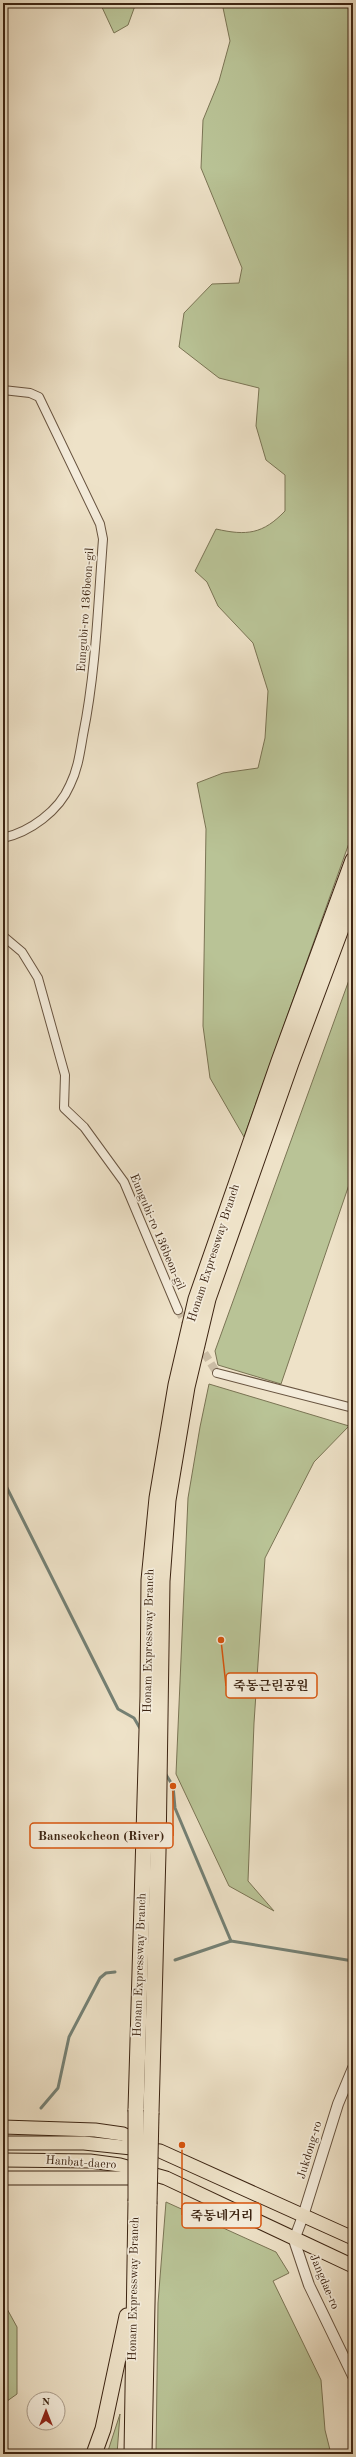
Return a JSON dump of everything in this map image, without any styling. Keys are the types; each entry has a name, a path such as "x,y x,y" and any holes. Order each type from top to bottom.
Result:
{"highway":[{"name":"Honam Expressway Branch","path":"144,2454 142,2202 144,2112 143,1842 148,1696 149,1580 156,1498 176,1385 196,1299 279,1061 353,860"},
{"name":"Honam Expressway Branch","path":"144,2112 158,1852 162,1581 168,1500 187,1387 211,1292 291,1064 353,896"},
{"name":"Honam Expressway Branch","path":"132,2454 134,2283 142,2202"},
{"path":"94,2454 102,2429 134,2283"}],"main road":[{"path":"3,2127 95,2130 123,2134 160,2151"},
{"name":"Hanbat-daero","path":"3,2143 84,2143 160,2151 353,2238"},
{"name":"Hanbat-daero","path":"3,2160 90,2161 120,2165 166,2178 294,2240 353,2266"},
{"path":"3,2178 166,2178"}],"street":[{"name":"Eungubi-ro 136beon-gil","path":"3,390 30,393 39,397 100,524 103,539 91,699 75,774 70,786 59,802 42,819 27,829 3,838"},
{"name":"Eungubi-ro 136beon-gil","path":"3,936 22,952 38,978 67,1083 64,1108 93,1139 124,1182 178,1310"},
{"path":"217,1373 353,1408"},
{"name":"Jukdong-ro","path":"294,2240 304,2216 338,2104 353,2068"},
{"name":"Jangdae-ro","path":"294,2240 309,2284 353,2376"}],"green space":[{"path":"100,3 136,3 128,25 114,33"},
{"path":"222,3 353,3 353,832 244,1137 210,1078 203,1026 206,829 197,783 223,773 258,768 265,738 268,691 253,643 218,606 207,582 195,571 216,529 246,532 262,529 277,519 285,511 285,475 266,460 256,426 259,388 219,378 179,347 184,313 212,284 239,283 242,268 201,168 203,120 219,81 230,41"},
{"path":"353,969 353,1173 281,1384 218,1365 215,1351"},
{"path":"209,1384 349,1426 314,1462 265,1558 254,1723 248,1881 274,1911 229,1886 176,1774 188,1498"},
{"path":"166,2202 276,2252 289,2273 273,2281 321,2380 325,2430 331,2454 156,2454 158,2303"},
{"path":"3,2306 6,2307 17,2327 17,2394 3,2404"},
{"path":"120,2414 117,2454 107,2454"}],"waterway":[{"path":"3,1480 118,1709 134,1718 141,1730"},
{"path":"165,1773 173,1786 175,1808 231,1941 353,1961"},
{"path":"175,1960 231,1941"},
{"path":"41,2108 58,2088 69,2037 100,1978 106,1973 115,1972"}],"tunnel":[{"path":"178,1310 189,1328"},
{"path":"198,1343 217,1373"}],"place":[{"name":"죽동근린공원","path":"221,1640"},
{"name":"Banseokcheon (River)","path":"173,1786"},
{"name":"죽동네거리","path":"182,2145"}]}
